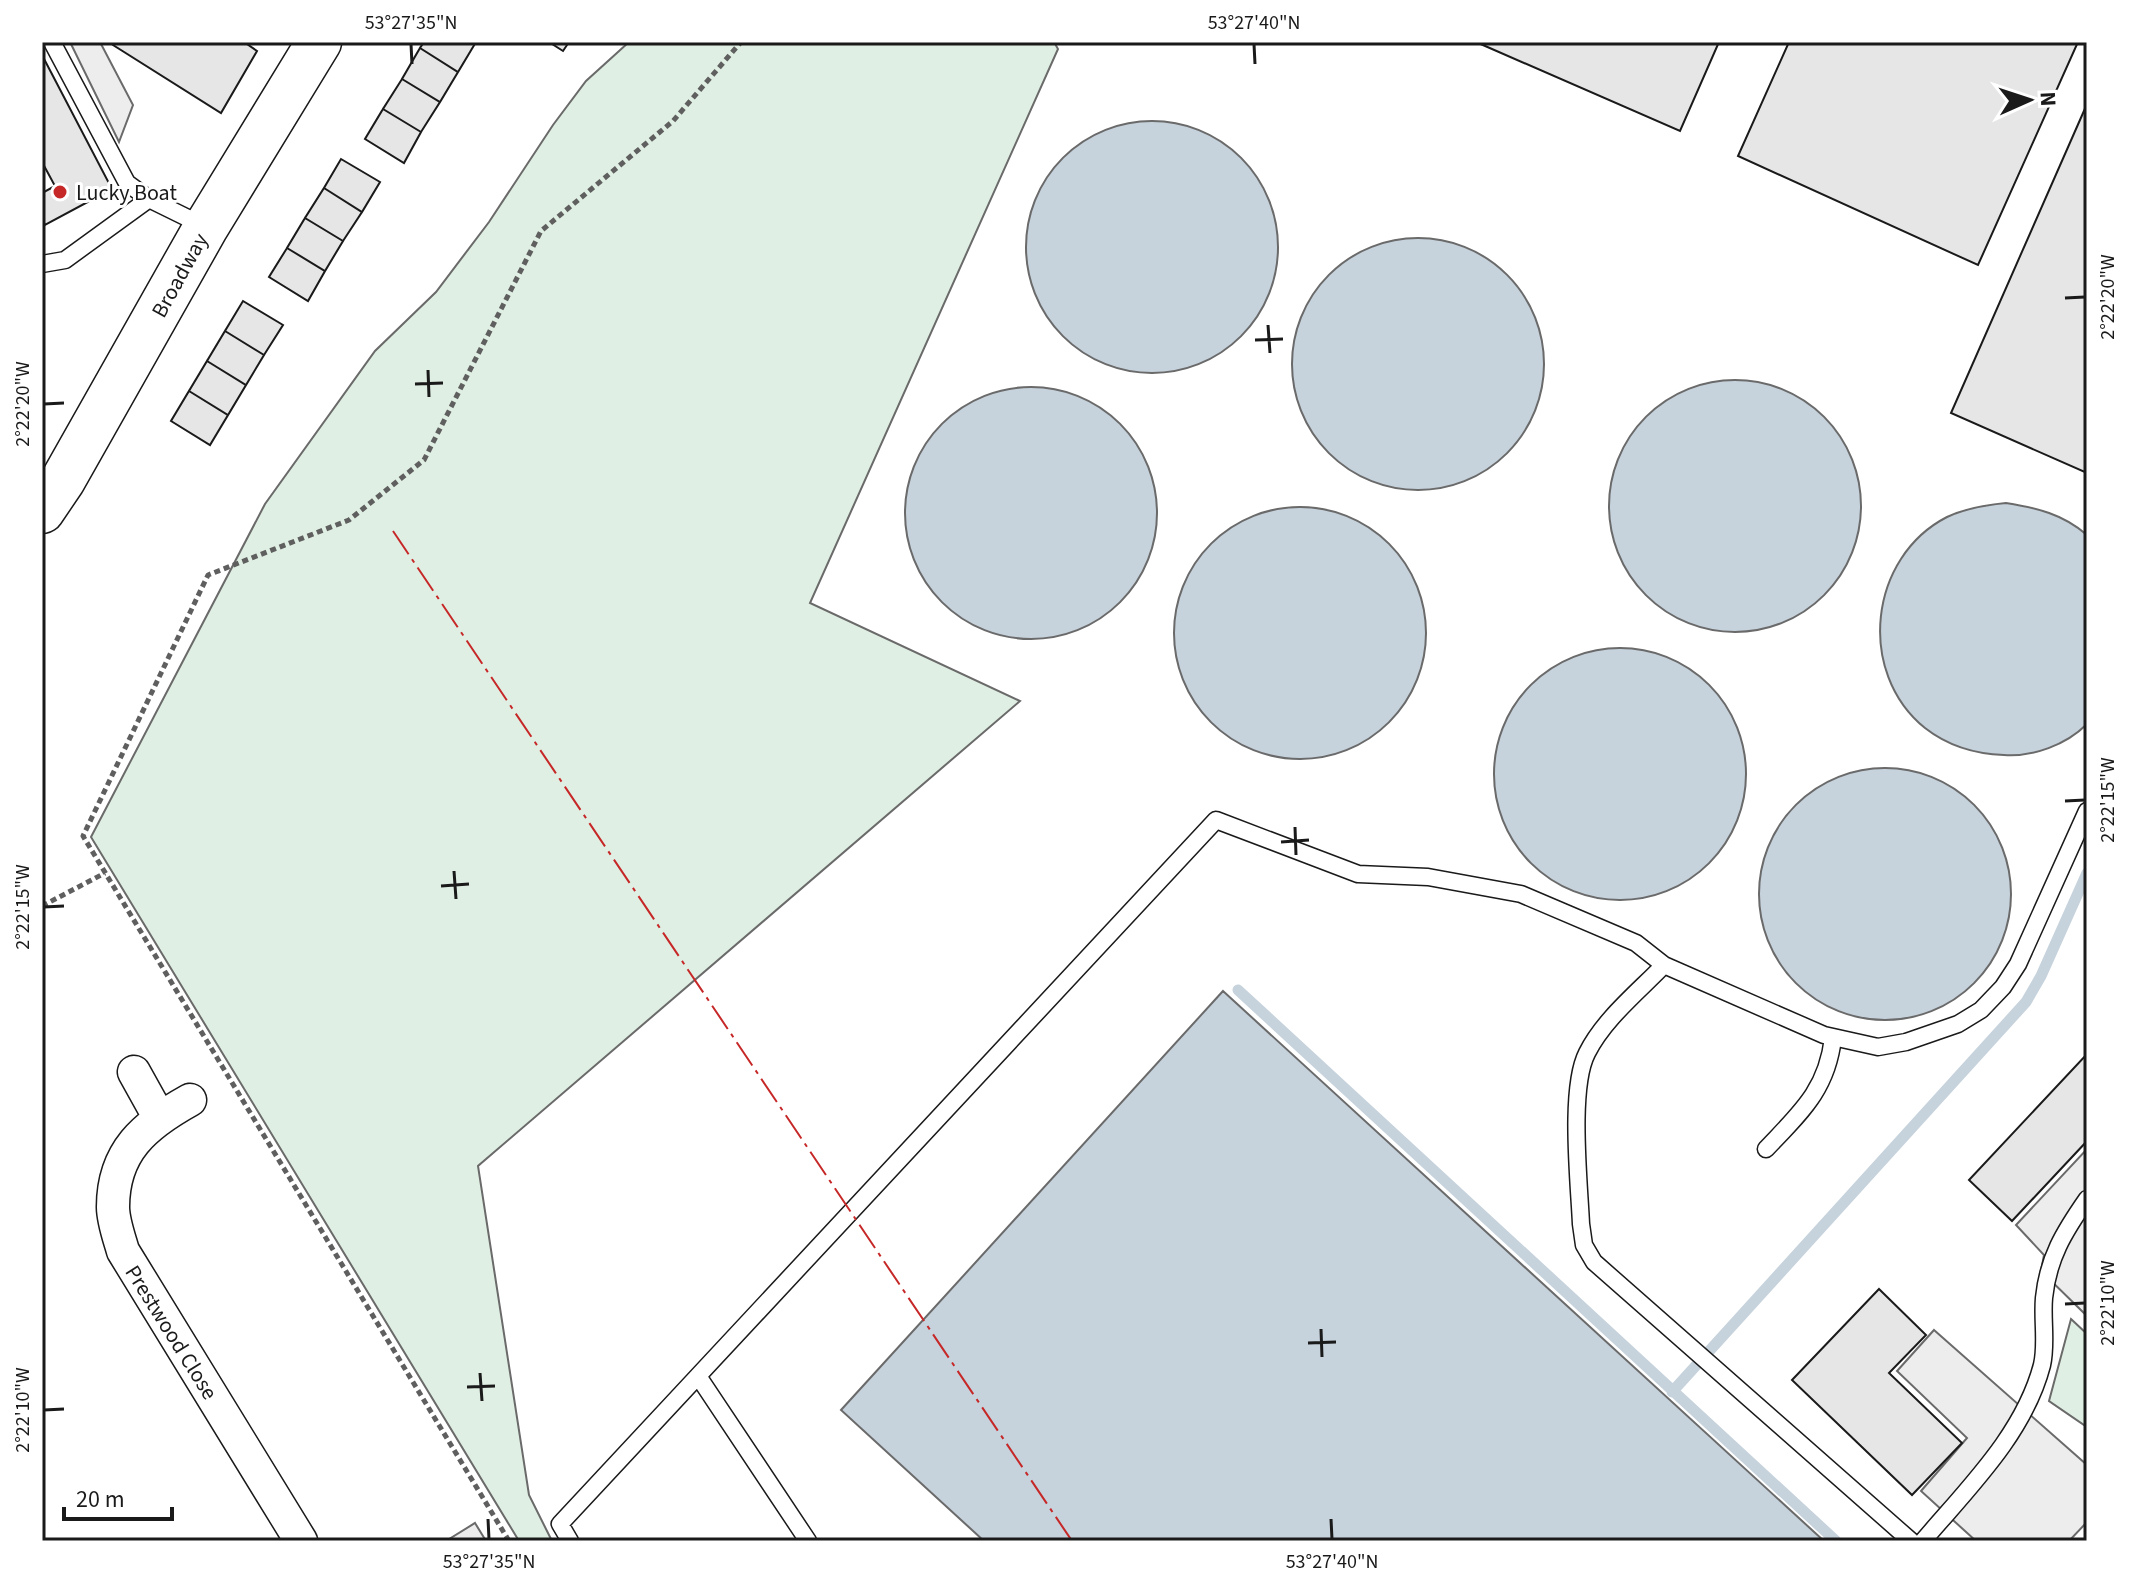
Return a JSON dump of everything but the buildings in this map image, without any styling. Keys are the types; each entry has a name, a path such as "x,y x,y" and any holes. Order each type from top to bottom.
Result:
{"street":[{"name":"Broadway","path":"42,511 63,480 206,227 319,42"},
{"path":"134,1072 159,1117"},
{"name":"Prestwood Close","path":"190,1100 159,1117 134,1140 117,1173 113,1210 123,1251 301,1541"}],"lane":[{"path":"52,42 127,183 149,199 206,227"},
{"path":"42,264 65,260 149,199"},
{"path":"570,1541 560,1524 1216,820 1358,874 1428,877 1521,894 1636,943 1664,965 1833,1038 1878,1047 1906,1042 1958,1024 1981,1010 2003,987 2018,964 2087,811"},
{"path":"1664,965 1613,1018 1587,1053 1577,1085 1584,1245 1594,1262 1911,1541"},
{"path":"1766,1149 1811,1102 1824,1077 1833,1038"},
{"path":"1923,1541 1978,1476 2022,1417 2042,1363 2044,1297 2054,1252 2087,1199"},
{"path":"698,1376 808,1541"}],"path":[{"path":"509,1541 83,836 208,575 349,520 424,460 541,231 673,121 741,42"},
{"path":"42,906 105,873"}],"green space":[{"path":"629,42 1054,42 1058,49 810,603 1020,701 478,1166 529,1495 552,1541 519,1541 91,837 265,504 375,351 436,292 489,222 586,81"},
{"path":"2071,1319 2087,1334 2087,1427 2049,1401"}],"shaded area":[{"path":"70,42 100,42 133,105 119,142"},
{"path":"1152,121 1200,131 1222,142 1241,158 1257,177 1268,199 1278,247 1268,295 1257,317 1241,336 1222,352 1200,363 1152,373 1104,363 1082,352 1063,336 1047,317 1036,295 1026,247 1036,199 1047,177 1063,158 1082,142 1104,131"},
{"path":"1418,238 1466,248 1488,259 1507,275 1523,294 1534,316 1544,364 1534,412 1523,434 1507,453 1488,469 1466,480 1418,490 1370,480 1348,469 1329,453 1313,434 1302,412 1292,364 1302,316 1313,294 1329,275 1348,259 1370,248"},
{"path":"1735,380 1783,390 1805,401 1824,417 1840,436 1851,458 1861,506 1851,554 1840,576 1824,595 1805,611 1783,622 1735,632 1687,622 1665,611 1646,595 1630,576 1619,554 1609,506 1619,458 1630,436 1646,417 1665,401 1687,390"},
{"path":"1031,387 1079,397 1101,408 1120,424 1136,443 1147,465 1157,513 1147,561 1136,583 1120,602 1101,618 1079,629 1031,639 983,629 961,618 942,602 926,583 915,561 905,513 915,465 926,443 942,424 961,408 983,397"},
{"path":"2006,503 2049,513 2087,535 2087,724 2059,744 2037,752 2015,755 1962,748 1925,728 1903,704 1888,677 1881,647 1881,616 1888,587 1901,559 1921,535 1954,514"},
{"path":"1300,507 1348,517 1370,528 1389,544 1405,563 1416,585 1426,633 1416,681 1405,703 1389,722 1370,738 1348,749 1300,759 1252,749 1230,738 1211,722 1195,703 1184,681 1174,633 1184,585 1195,563 1211,544 1230,528 1252,517"},
{"path":"1620,648 1668,658 1690,669 1709,685 1725,704 1736,726 1746,774 1736,822 1725,844 1709,863 1690,879 1668,890 1620,900 1572,890 1550,879 1531,863 1515,844 1504,822 1494,774 1504,726 1515,704 1531,685 1550,669 1572,658"},
{"path":"1885,768 1933,778 1955,789 1974,805 1990,824 2001,846 2011,894 2001,942 1990,964 1974,983 1955,999 1933,1010 1885,1020 1837,1010 1815,999 1796,983 1780,964 1769,942 1759,894 1769,846 1780,824 1796,805 1815,789 1837,778"},
{"path":"1223,991 1824,1541 984,1541 841,1410"},
{"path":"2087,1149 2087,1316 2041,1271 2044,1255 2016,1225"},
{"path":"1934,1330 2087,1465 2087,1522 2069,1541 1976,1541 1921,1491 1967,1438 1897,1371"},
{"path":"475,1523 486,1541 446,1541"}],"waterway":[{"path":"1672,1392 2026,1002 2041,976 2087,873"},
{"path":"1238,990 1836,1541"}],"power":[{"path":"393,531 1072,1541"}],"place":[{"name":"Lucky Boat","path":"60,192"}]}
